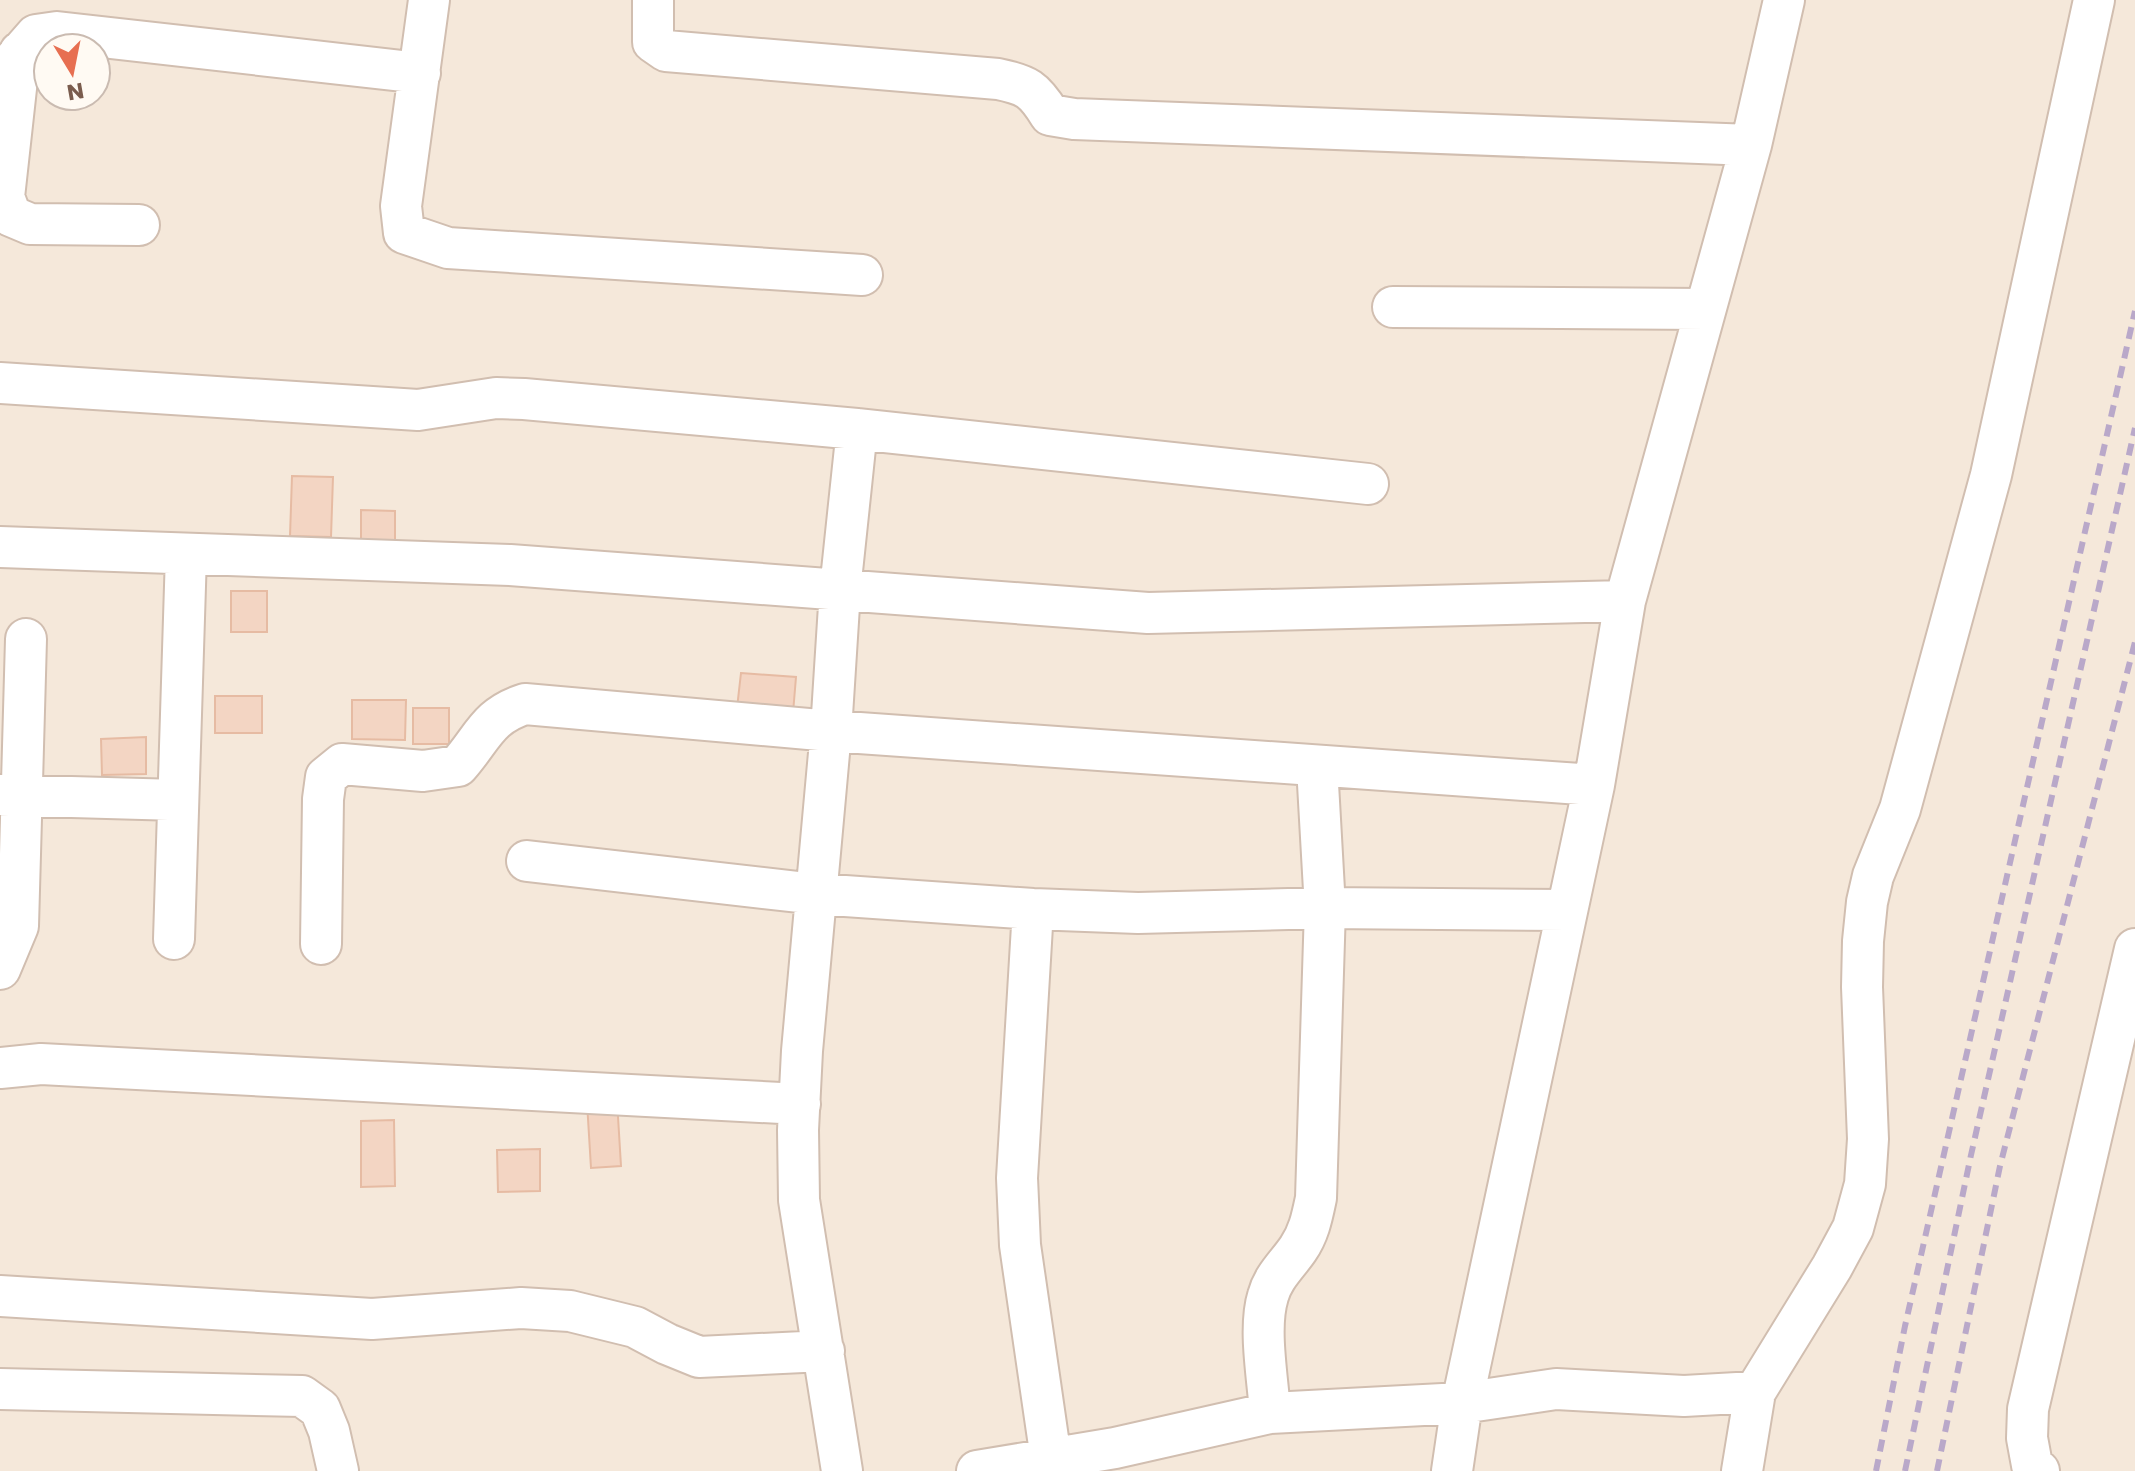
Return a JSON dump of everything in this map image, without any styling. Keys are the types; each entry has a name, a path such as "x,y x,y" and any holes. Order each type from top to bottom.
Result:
{"street":[{"path":"429,0 401,206 404,233 448,248 862,275"},
{"path":"653,0 653,42 666,51 998,79 1024,85 1039,97 1050,115 1074,119 1751,145"},
{"path":"1452,1471 1462,1403 1594,785 1625,601 1751,145 1784,0"},
{"path":"1742,1471 1755,1392 1853,1228 1865,1184 1868,1139 1862,972 1867,902 1873,876 1900,809 1995,461 2094,0"},
{"path":"139,225 30,224 11,216 4,197 10,64 36,35 66,16 420,73"},
{"path":"1393,307 1705,309"},
{"path":"0,383 418,410 496,398 524,399 857,429 1368,484"},
{"path":"842,1471 799,1200 800,1104 840,590 857,429"},
{"path":"0,547 510,565 1148,613 1625,601"},
{"path":"174,939 186,554"},
{"path":"0,969 18,926 11,796 26,639"},
{"path":"321,944 326,777 342,764 423,771 458,766 491,721 507,710 525,704 831,731 1594,785"},
{"path":"1270,1413 1264,1328 1267,1297 1278,1273 1309,1229 1316,1198 1325,908 1317,766"},
{"path":"11,796 178,800"},
{"path":"527,861 816,894 1033,909 1138,913 1325,908 1567,910"},
{"path":"1033,909 1017,1178 1020,1245 1051,1459"},
{"path":"2039,1471 2032,1465 2027,1438 2028,1409 2135,949"},
{"path":"0,1068 41,1064 800,1104"},
{"path":"0,1296 372,1319 521,1308 570,1311 635,1327 699,1357 824,1351"},
{"path":"0,1389 302,1396 320,1409 329,1431 338,1471"},
{"path":"977,1471 1115,1448 1270,1413 1462,1403 1556,1389 1684,1396 1755,1392"}],"shaded area":[{"path":"0,0 2135,0 2135,1471 0,1471"}],"building":[{"path":"292,476 333,477 331,537 290,536"},
{"path":"361,510 395,511 395,543 361,543"},
{"path":"231,591 267,591 267,632 231,632"},
{"path":"741,673 796,677 793,713 737,708"},
{"path":"215,696 262,696 262,733 215,733"},
{"path":"352,700 406,700 405,740 352,739"},
{"path":"413,708 449,708 449,744 413,744"},
{"path":"146,737 146,774 102,775 101,739"},
{"path":"616,1084 621,1166 591,1168 586,1086"},
{"path":"394,1120 395,1186 361,1187 361,1121"},
{"path":"540,1149 540,1191 498,1192 497,1150"}],"railway":[{"path":"1876,1471 1905,1326 2135,311"},
{"path":"1905,1471 1971,1155 2135,428"},
{"path":"1937,1471 2000,1166 2135,642"}]}
